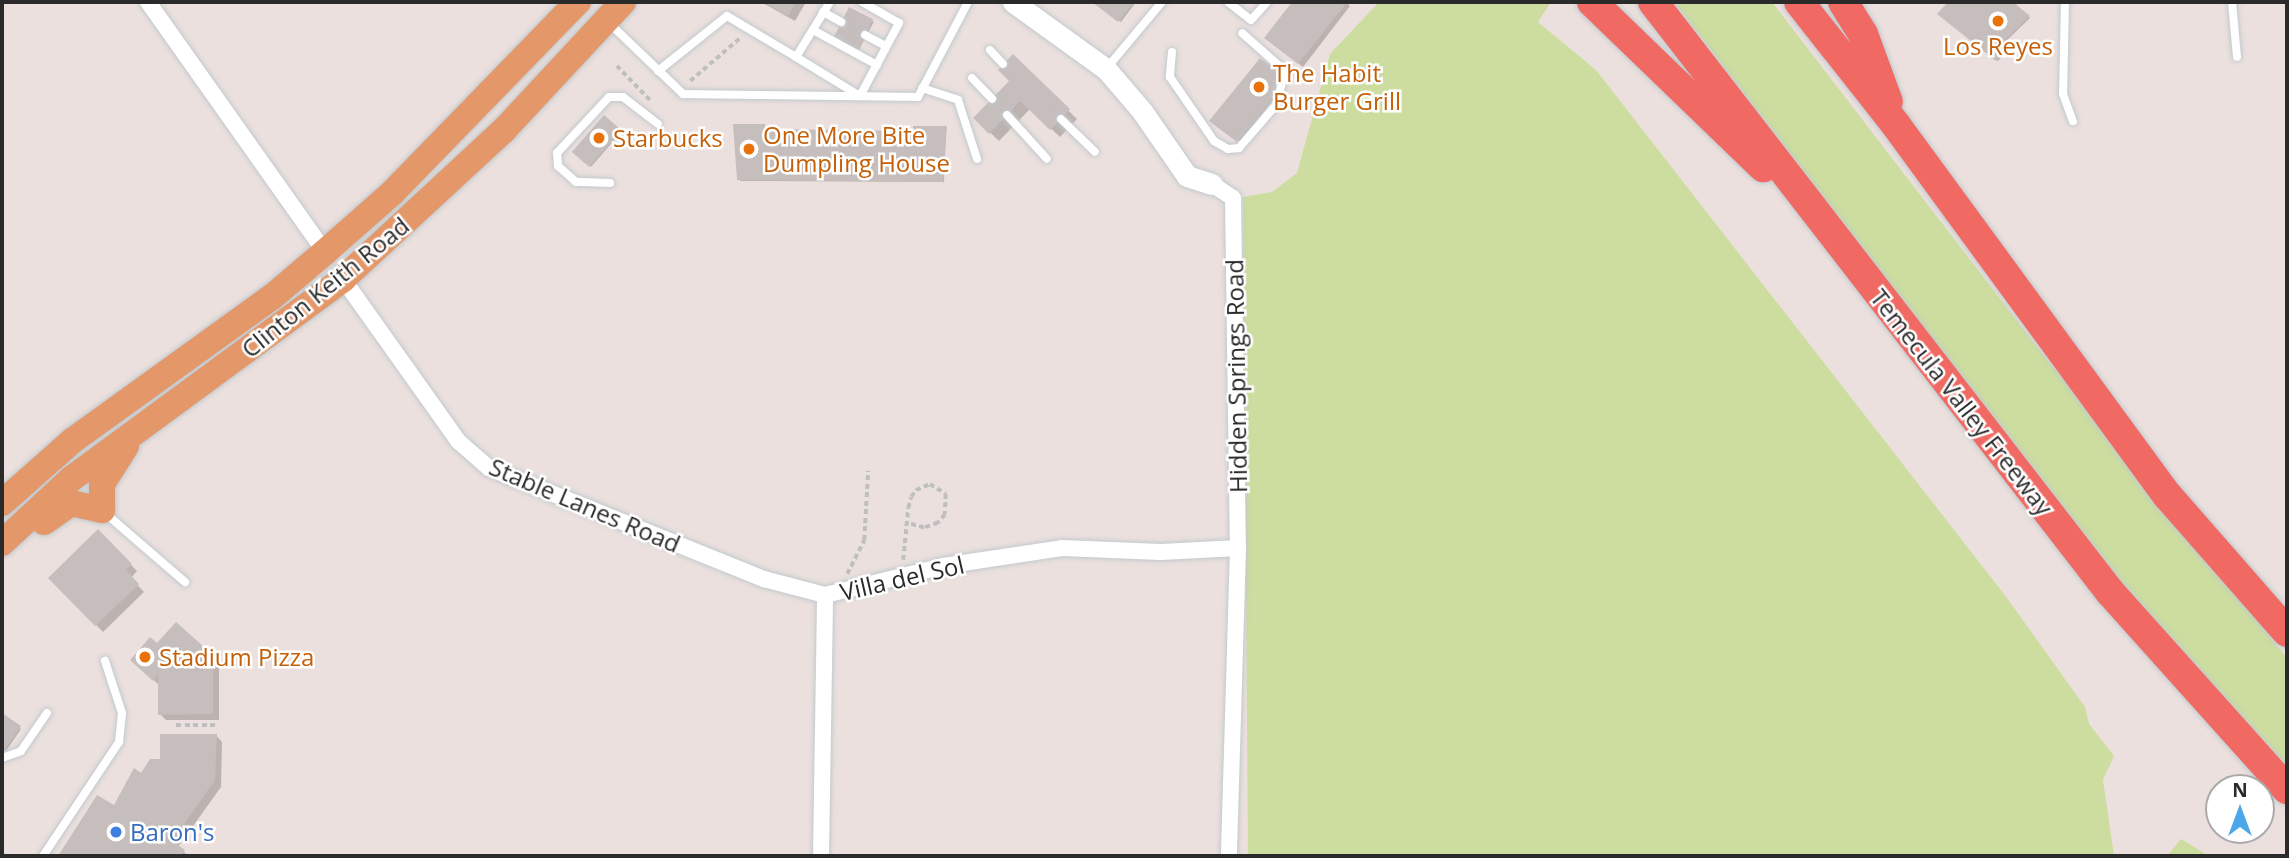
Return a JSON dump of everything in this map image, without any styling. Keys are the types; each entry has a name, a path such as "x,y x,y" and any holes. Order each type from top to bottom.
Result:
{"highway":[{"path":"1592,2 1712,121 1816,215"},
{"name":"Temecula Valley Freeway","path":"1653,2 2110,592 2287,789"},
{"path":"1799,2 1896,125 2167,495 2287,632"},
{"path":"1843,2 1863,33 1896,125"}],"main road":[{"name":"Clinton Keith Road","path":"2,503 72,441 272,297 325,252 476,109 578,2"},
{"name":"Clinton Keith Road","path":"2,543 71,479 343,279 504,130 614,11"},
{"path":"343,279 343,262 430,181 471,134 476,109"},
{"path":"226,366 243,338 312,284 328,259 325,252"},
{"path":"2,562 56,510 79,503 102,510 102,484 142,426"}],"street":[{"path":"148,2 325,252"},
{"name":"Hidden Springs Road","path":"1013,2 1106,69 1187,177 1212,184 1233,198 1238,548 1229,856"},
{"name":"Stable Lanes Road","path":"343,279 458,441 489,468 764,579 825,595"},
{"name":"Villa del Sol","path":"821,856 825,595 845,593 902,576 1062,548 1161,552 1238,548"}],"lane":[{"path":"796,57 830,2"},
{"path":"860,96 899,23 862,2"},
{"path":"614,11 658,71 683,94 918,97 968,2"},
{"path":"1106,69 1162,2"},
{"path":"1228,2 1251,20 1267,2"},
{"path":"2065,2 2063,94 2073,121"},
{"path":"2232,2 2237,57"},
{"path":"823,12 841,22"},
{"path":"658,71 727,16 860,96"},
{"path":"813,30 877,65"},
{"path":"1171,52 1170,77 1214,141 1228,149 1239,148 1276,105 1285,71 1242,33"},
{"path":"865,35 886,46"},
{"path":"990,50 1003,64"},
{"path":"972,78 992,99"},
{"path":"922,88 958,100 976,159"},
{"path":"610,183 576,182 558,166 557,153 609,97 623,97 658,124"},
{"path":"1007,115 1047,159"},
{"path":"1061,119 1095,152"},
{"path":"102,510 185,582"},
{"path":"43,856 119,742 122,713 105,661"},
{"path":"2,758 21,751 47,713"}],"path":[{"path":"691,81 740,38"},
{"path":"617,66 657,107"},
{"path":"845,593 846,575 864,540 868,471"},
{"path":"902,576 906,523 916,490 930,484 946,494 945,515 938,523 924,527 906,523"},
{"path":"176,725 219,725"}],"green space":[{"path":"1379,2 1551,2 1538,22 1596,70 2007,598 2085,707 2089,724 2114,756 2103,780 2114,856 1248,856 1243,197 1272,192 1297,173 1330,54"},
{"path":"1674,2 1772,2 2034,343 2287,658 2287,765 2201,674 2088,543"},
{"path":"2181,839 2209,856 2167,856"}],"building":[{"path":"763,2 796,2 788,16"},
{"path":"1092,2 1134,2 1118,22"},
{"path":"1292,2 1347,2 1298,64 1264,38"},
{"path":"1948,2 2013,2 2030,16 1999,46 2005,51 1996,61 1937,14"},
{"path":"849,7 873,19 857,50 833,38"},
{"path":"1013,54 1070,109 1050,130 1020,101 989,134 973,118 1009,81 998,70"},
{"name":"The Habit Burger Grill","path":"1260,58 1276,69 1276,93 1237,142 1209,121"},
{"name":"Starbucks","path":"604,115 621,130 589,167 572,152"},
{"path":"733,124 765,124 765,129 913,131 913,126 947,126 943,182 737,180"},
{"path":"98,529 132,564 126,570 139,584 95,626 48,578"},
{"path":"176,622 213,655 213,714 158,715 158,675 153,681 130,660 150,637 157,643"},
{"path":"2,713 21,726 4,751 2,750"},
{"path":"160,734 217,734 215,780 172,841 185,850 181,856 58,856 97,795 114,805 134,768 141,773 150,759 160,759"}],"place":[{"name":"Los Reyes","path":"1998,21"},
{"name":"The Habit Burger Grill","path":"1259,87"},
{"name":"Starbucks","path":"599,138"},
{"name":"One More Bite Dumpling House","path":"749,149"},
{"name":"Stadium Pizza","path":"145,657"},
{"name":"Baron's","path":"116,832"}]}
